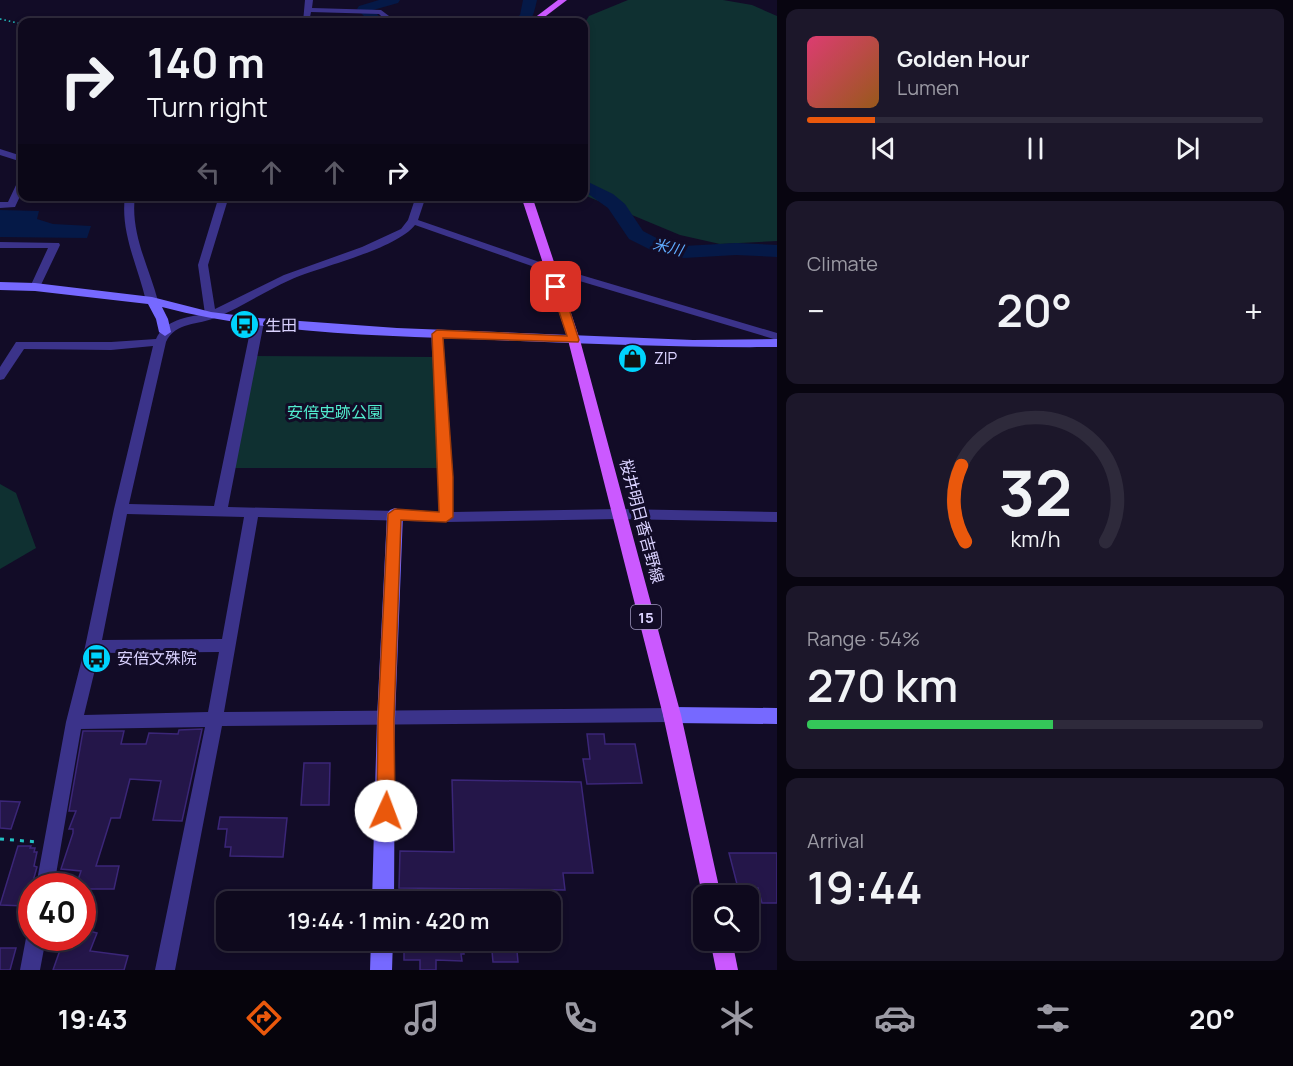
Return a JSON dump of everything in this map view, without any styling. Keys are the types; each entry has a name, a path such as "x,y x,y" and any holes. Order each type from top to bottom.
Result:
{"main road":[{"path":"538,18 563,0"},
{"name":"桜井明日香吉野線","path":"528,201 574,340 672,715 709,885"},
{"path":"723,951 727,970"}],"street":[{"path":"306,18 309,0"},
{"path":"307,10 381,12 387,18"},
{"path":"0,152 18,158"},
{"path":"0,205 12,205 18,192"},
{"path":"47,873 74,722 93,647 121,509 162,337 162,319 152,301 129,223 128,201"},
{"path":"211,316 203,265 222,201"},
{"path":"0,376 20,345 111,346 162,337 183,321 211,316 288,277 366,249 405,231 413,221 419,201"},
{"path":"413,221 550,269 777,337"},
{"path":"0,245 55,245 34,287"},
{"path":"0,286 34,287 152,301 211,316 258,322 437,334 574,340 693,344 777,343"},
{"path":"220,511 258,322"},
{"path":"437,334 446,477 446,517"},
{"path":"121,509 446,517 618,513 777,517"},
{"path":"165,970 215,718 252,513"},
{"path":"383,891 386,719 395,514"},
{"path":"93,647 228,645"},
{"path":"74,722 215,718 777,716"},
{"path":"30,970 34,951"},
{"path":"381,970 382,951"}],"path":[{"path":"0,19 18,23"},
{"path":"0,839 52,843"}],"green space":[{"path":"628,0 723,0 752,5 777,16 777,241 720,244 680,235 588,197 589,16"},
{"name":"安倍史跡公園","path":"254,356 436,357 439,468 232,468"},
{"path":"0,484 16,493 36,548 0,569"}],"water":[{"path":"0,210 39,211 37,219 53,224 91,226 87,238 0,237"}],"building":[{"path":"202,729 182,821 153,820 161,781 130,779 120,818 111,818 96,866 119,866 114,889 96,889 96,873 61,869 73,833 73,829 69,829 76,811 69,811 83,731 124,731 121,744 146,744 149,733 178,734 179,730"},
{"path":"587,734 604,734 605,744 635,744 642,783 587,784 583,759 590,759"},
{"path":"304,763 330,763 329,805 301,805"},
{"path":"452,780 581,782 593,873 563,873 565,890 399,888 400,851 454,852"},
{"path":"0,801 20,802 11,829 0,828"},
{"path":"220,817 287,818 283,857 230,856 231,847 225,847 227,829 218,829"},
{"path":"18,846 35,848 34,852 37,852 34,866 37,867 35,873 18,873 18,906 0,905"},
{"path":"729,853 777,853 777,903 762,903 759,885 737,885"},
{"path":"0,948 16,948 10,970 0,970"},
{"path":"60,951 90,951 128,956 124,970 53,970"},
{"path":"404,951 464,951 464,954 461,954 462,961 436,960 436,970 420,970 420,960 404,960"},
{"path":"492,951 517,951 518,962 493,962"}],"waterway":[{"name":"米川","path":"374,18 364,9 393,0"},
{"path":"524,18 530,0"},
{"name":"米川","path":"588,187 615,204 636,235 662,248 684,252 736,249 777,251"}],"place":[{"name":"生田","path":"244,325"},
{"name":"ZIP","path":"633,358"},
{"name":"安倍文殊院","path":"96,658"}],"route":[{"path":"386,811 386,719 395,514 446,517 446,477 437,334 574,340 556,287"}]}
